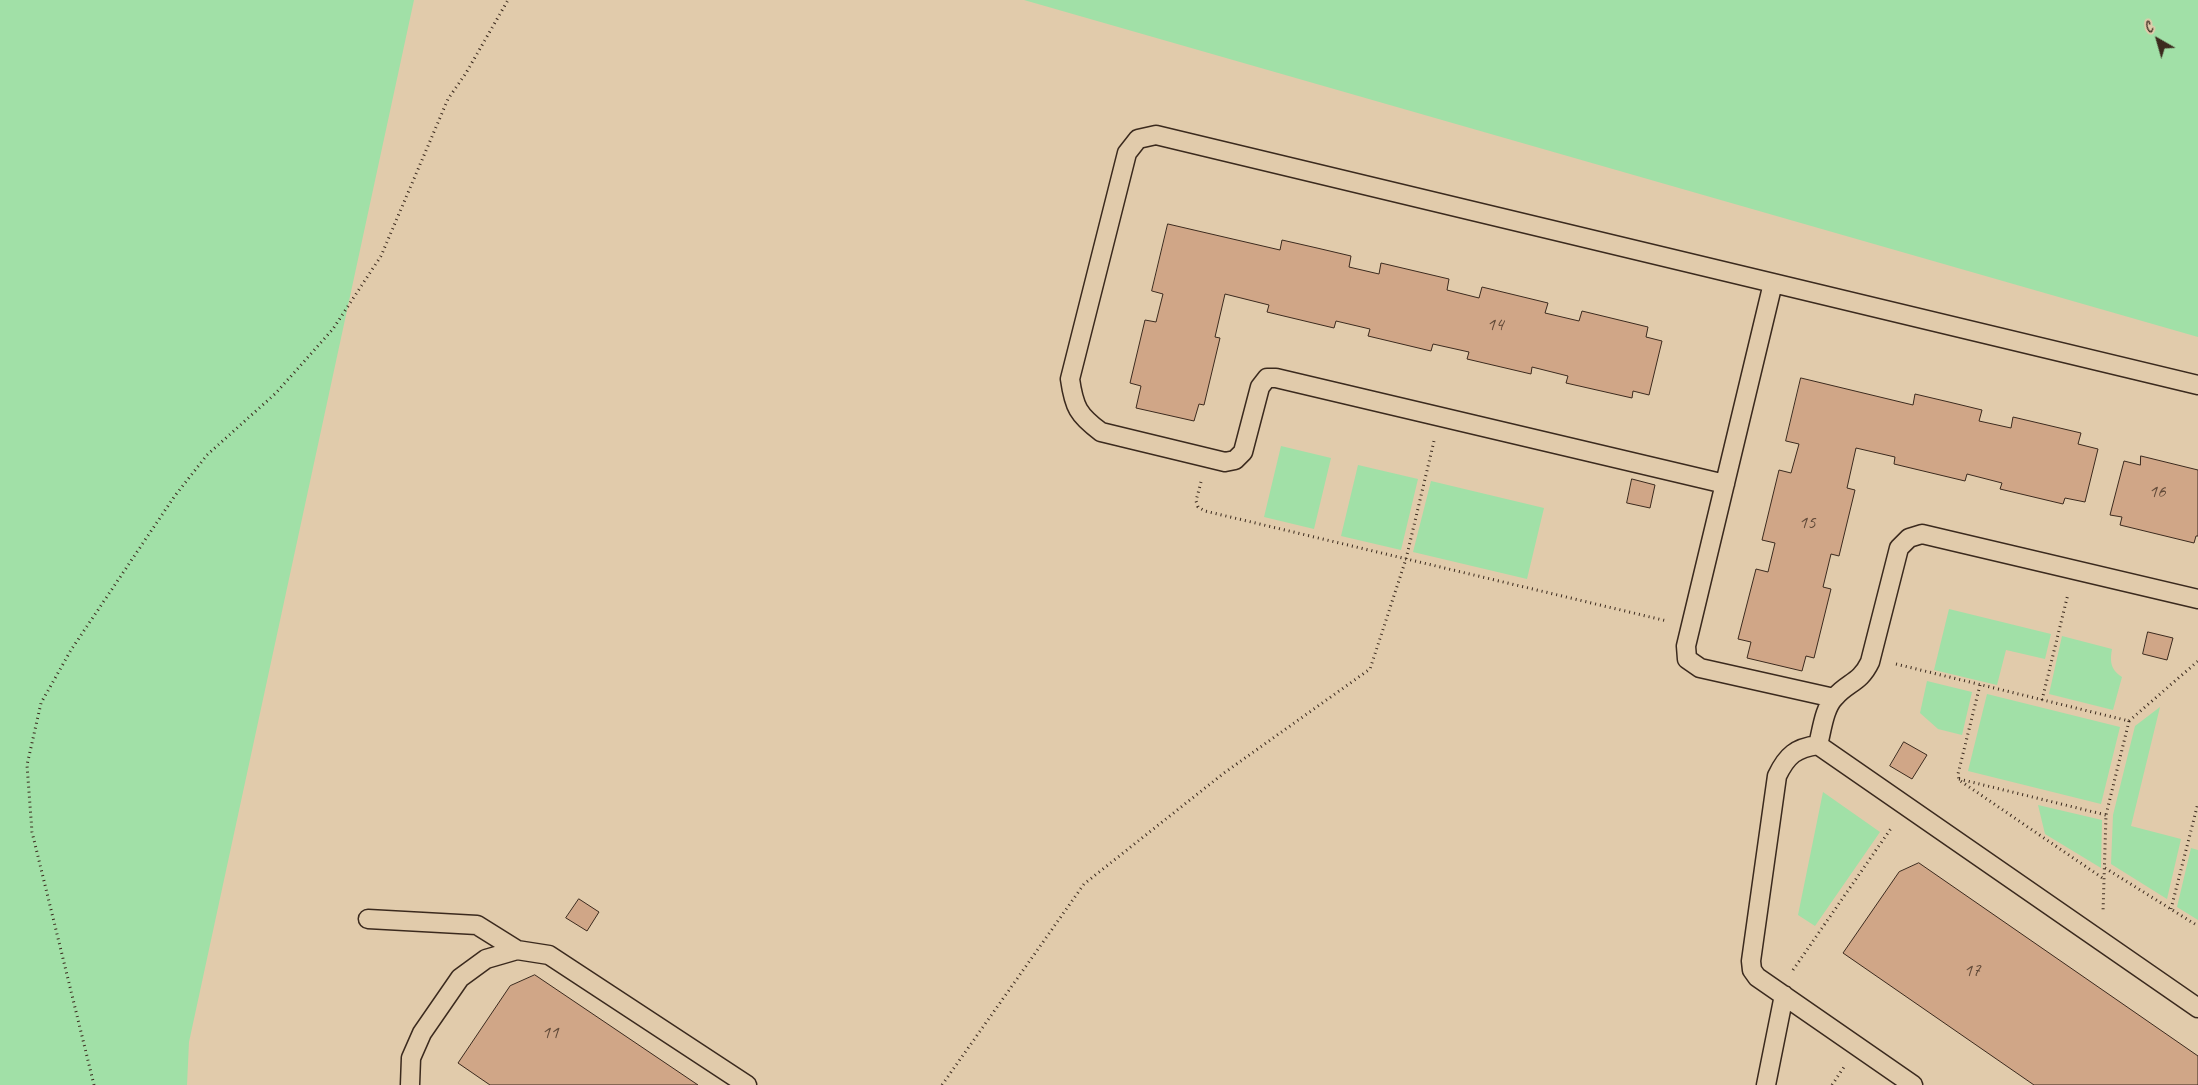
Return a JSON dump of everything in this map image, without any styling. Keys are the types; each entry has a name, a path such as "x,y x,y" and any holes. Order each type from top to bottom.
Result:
{"lane":[{"path":"1724,484 1276,378 1267,378 1260,387 1243,452 1235,460 1225,462 1101,432 1084,420 1073,400 1070,379 1127,153 1138,139 1156,135 2198,385"},
{"path":"1773,283 1690,627 1686,646 1687,660 1700,668 1834,698"},
{"path":"1818,744 1829,706 1834,698 1865,673 1871,658 1899,548 1909,538 1922,534 2198,599"},
{"path":"1913,1085 1758,977 1752,970 1751,961 1777,776 1789,757 1802,747 1818,744 2198,1008"},
{"path":"368,919 477,925 517,950 549,955 747,1085"},
{"path":"410,1085 411,1058 422,1032 460,978 486,959 517,950"},
{"path":"1766,1085 1781,993"}],"path":[{"path":"94,1085 32,832 27,765 41,703 71,650 174,497 207,455 276,393 333,329 381,256 448,99 466,73 508,0"},
{"path":"942,1085 1084,884 1224,773 1370,669 1406,559 1440,417"},
{"path":"1207,457 1196,501 1198,507 1205,511 1690,627"},
{"path":"2042,700 2074,570"},
{"path":"1871,658 2129,721"},
{"path":"2102,942 2106,815 2129,721 2198,662"},
{"path":"1980,685 1959,779 1963,785 2104,879"},
{"path":"1959,779 2106,815"},
{"path":"2171,909 2198,802"},
{"path":"1781,993 1906,806"},
{"path":"2105,868 2198,926"}],"green space":[{"path":"0,0 414,0 189,1042 187,1085 0,1085"},
{"path":"1024,0 2198,0 2198,337"},
{"path":"1281,446 1331,458 1314,529 1264,517"},
{"path":"1358,465 1418,479 1401,550 1341,536"},
{"path":"1431,481 1544,508 1527,579 1413,552"},
{"path":"1949,609 2051,634 2045,659 2006,650 1997,685 1934,670"},
{"path":"2062,636 2112,649 2113,668 2122,677 2113,710 2049,694"},
{"path":"1927,681 1972,692 1962,735 1938,729 1920,713"},
{"path":"1987,694 2120,727 2101,804 1968,771"},
{"path":"2160,707 2131,826 2181,839 2167,899 2111,864 2113,815 2135,726"},
{"path":"1823,792 1880,832 1815,926 1798,915"},
{"path":"2038,805 2102,820 2101,868 2045,834"},
{"path":"2191,848 2198,850 2198,920 2177,907"}],"building":[{"path":"1168,224 1280,250 1282,240 1351,256 1349,267 1379,274 1381,263 1449,279 1447,290 1479,298 1482,287 1548,303 1545,313 1579,321 1582,311 1648,327 1646,337 1662,341 1649,395 1633,391 1632,398 1566,383 1568,376 1532,367 1531,374 1467,359 1469,352 1433,344 1431,351 1368,336 1370,329 1336,321 1334,328 1267,312 1269,305 1225,294 1215,337 1220,338 1204,405 1199,404 1194,421 1136,408 1141,386 1130,383 1145,320 1156,322 1163,294 1152,291"},
{"path":"1801,378 1913,405 1915,394 1949,402 1982,410 1979,421 2011,428 2013,417 2081,433 2078,444 2098,449 2085,502 2065,498 2063,504 2000,489 2002,483 1967,474 1965,481 1894,464 1895,457 1856,448 1847,488 1855,490 1839,556 1831,554 1823,587 1831,589 1814,658 1806,656 1802,671 1747,658 1751,642 1738,639 1756,569 1768,572 1775,543 1762,540 1779,470 1791,473 1799,444 1786,441"},
{"path":"2141,456 2198,470 2198,536 2196,536 2194,543 2120,525 2122,517 2110,515 2124,461 2140,465"},
{"path":"1632,479 1655,485 1650,508 1627,503"},
{"path":"2148,632 2173,638 2167,660 2143,654"},
{"path":"1904,742 1927,755 1912,779 1890,766"},
{"path":"1919,863 2198,1056 2198,1085 2034,1085 1843,953 1899,872"},
{"path":"579,899 599,912 587,931 566,918"},
{"path":"535,975 698,1085 490,1085 458,1063 510,986"}]}
